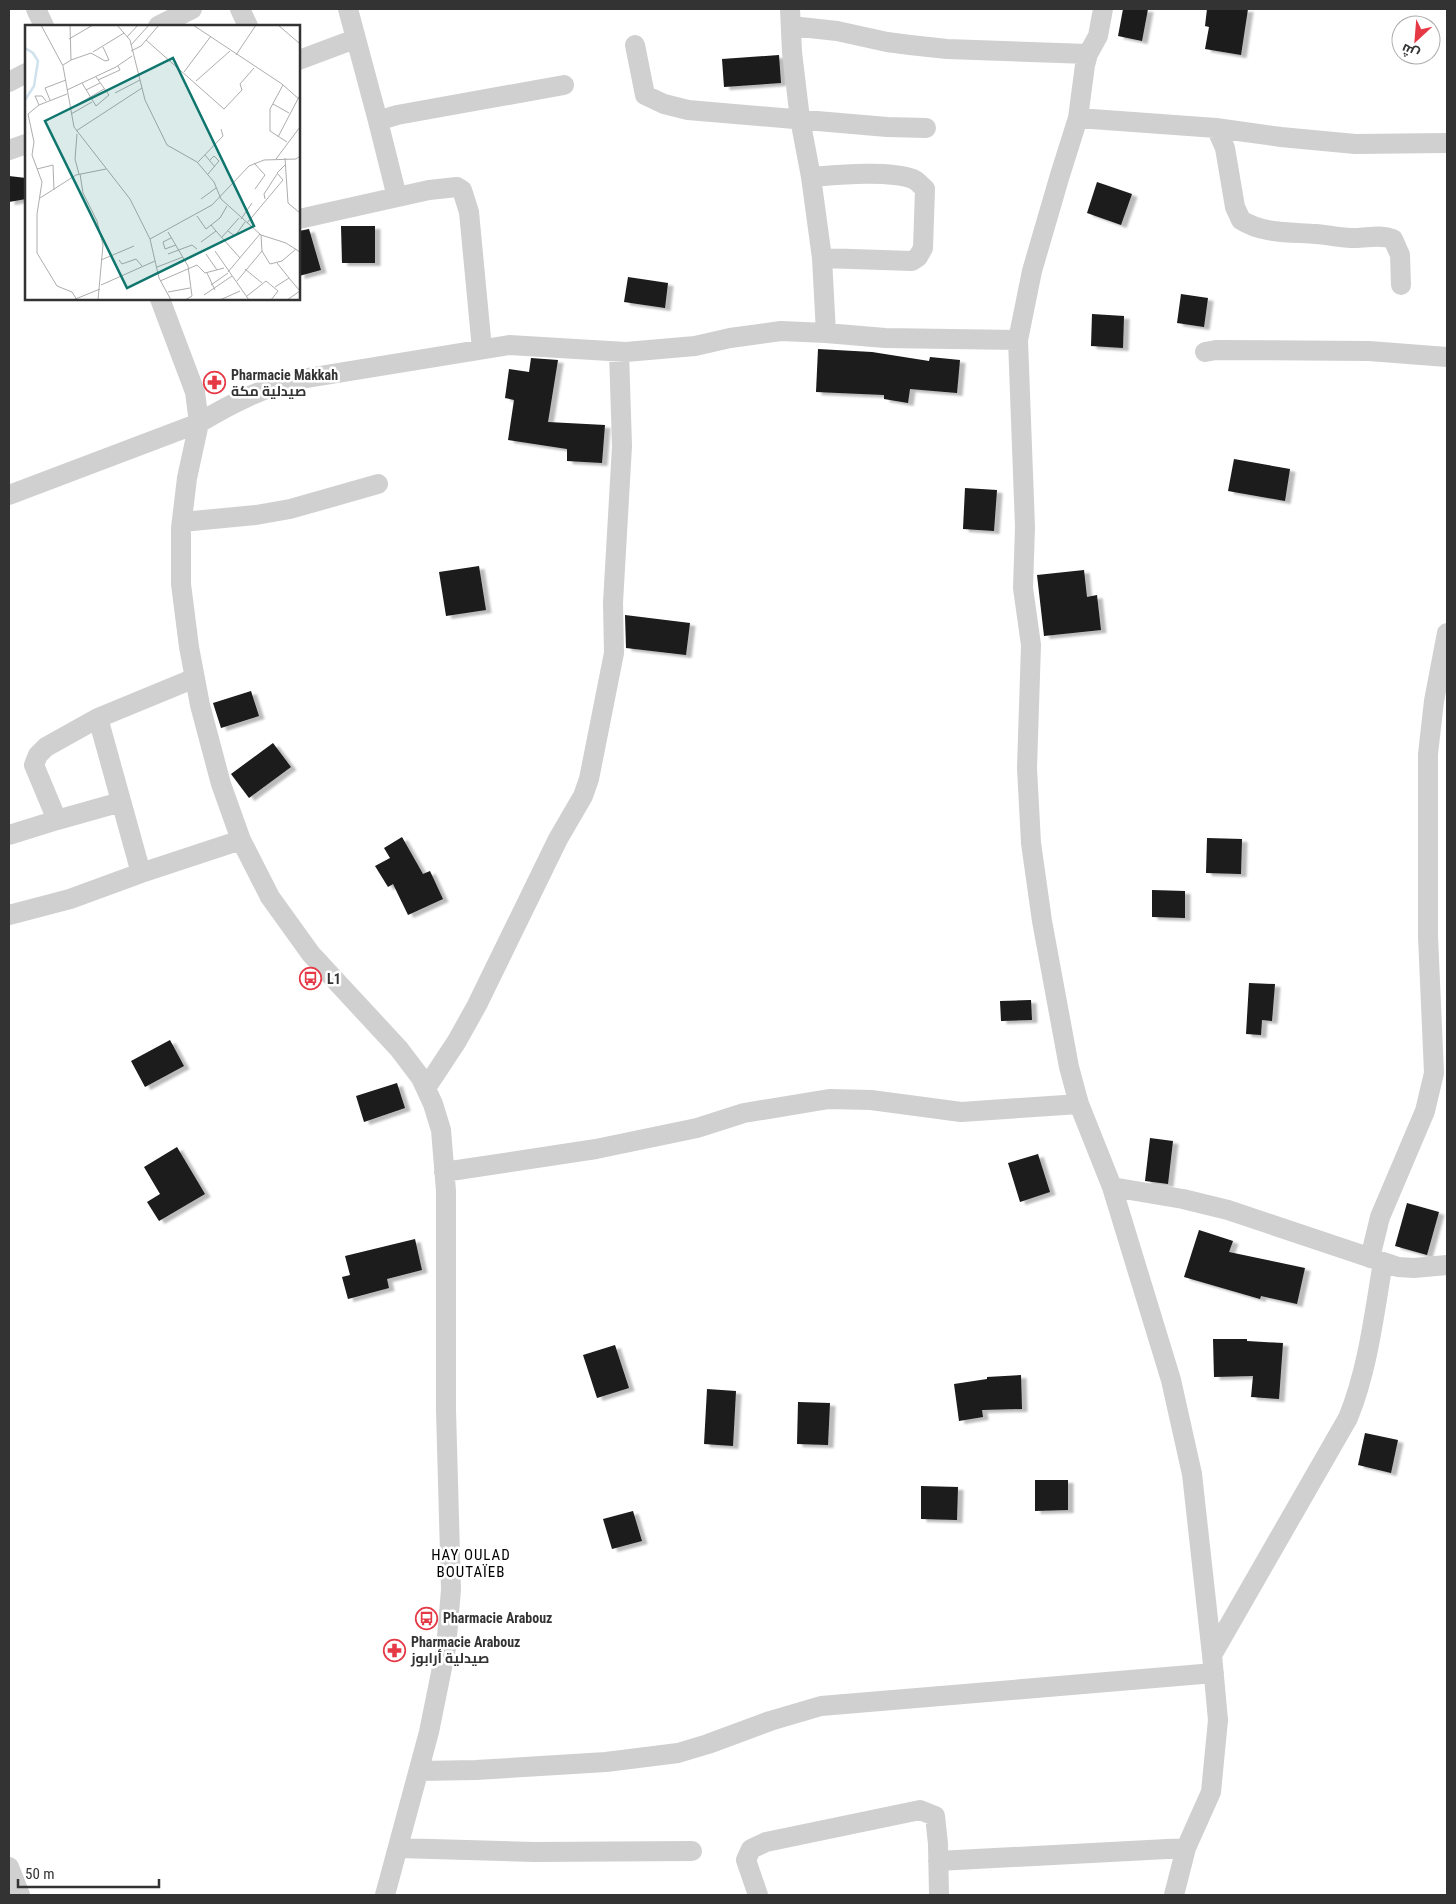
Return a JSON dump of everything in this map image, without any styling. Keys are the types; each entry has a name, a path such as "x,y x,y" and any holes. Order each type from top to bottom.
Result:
{"street":[{"path":"36,9 44,25"},
{"path":"160,25 192,9"},
{"path":"240,9 248,25"},
{"path":"348,9 398,197"},
{"path":"1103,9 1098,36 1088,54 1081,89 1078,118 1032,271 1018,340 1025,528 1023,588 1031,645 1027,768 1031,843 1042,921 1069,1067 1079,1104 1112,1187 1171,1380 1192,1474 1218,1720 1211,1792 1186,1848 1174,1895"},
{"path":"826,333 822,258 794,73 791,17 836,31 910,45 947,49 1088,54"},
{"path":"300,60 355,39"},
{"path":"636,44 645,95 664,104 688,110 887,127 926,128"},
{"path":"9,82 25,73"},
{"path":"378,122 397,115 564,85"},
{"path":"1078,118 1216,128 1312,141 1355,144 1447,143"},
{"path":"1216,128 1224,148 1235,207 1240,220 1251,225 1285,234 1317,234 1354,238 1385,236 1393,239 1398,250 1401,285"},
{"path":"9,150 25,144"},
{"path":"811,177 849,174 901,176 915,180 925,189 923,248 918,257 912,261 822,258"},
{"path":"300,219 447,187 457,187 462,190 469,212 482,349"},
{"path":"164,301 195,392 199,423 187,478 182,522 181,584 200,705 221,784 241,840 270,897 311,954 399,1049 421,1078 441,1130 444,1172 446,1410 451,1590 446,1648 419,1771 385,1895"},
{"path":"9,495 199,423 225,408 278,384 482,349 528,346 619,352 694,346 730,338 781,332 826,333 885,338 1018,340"},
{"path":"1205,352 1216,350 1369,352 1447,357"},
{"path":"426,1088 457,1041 477,1005 558,839 583,796 589,779 614,653 614,594 622,446 619,352"},
{"path":"182,522 256,515 290,509 378,484"},
{"path":"1213,1664 1348,1418 1356,1399 1365,1366 1380,1217 1418,1130 1439,1090 1434,1073 1428,936 1428,754 1434,701 1447,633"},
{"path":"57,820 34,765 38,756 46,747 98,718 195,678"},
{"path":"98,718 141,873"},
{"path":"9,835 121,802"},
{"path":"9,915 70,899 241,840"},
{"path":"444,1172 596,1149 697,1128 744,1113 829,1099 871,1100 961,1112 1079,1104"},
{"path":"1112,1187 1183,1199 1228,1210 1398,1267 1414,1268 1447,1264"},
{"path":"419,1771 476,1770 606,1762 678,1753 770,1721 821,1706 1213,1664"},
{"path":"758,1895 746,1860 751,1849 766,1842 920,1810 935,1816 939,1895"},
{"path":"398,1848 534,1852 692,1851"},
{"path":"938,1861 1186,1848"},
{"path":"9,1867 20,1895"}],"building":[{"path":"1123,9 1148,9 1142,41 1118,36"},
{"path":"1207,9 1248,9 1241,55 1205,49 1209,27 1205,26"},
{"path":"779,55 781,83 724,87 722,59"},
{"path":"9,176 25,178 25,199 9,202"},
{"path":"1097,182 1132,194 1121,225 1087,213"},
{"path":"341,226 375,226 375,263 342,263"},
{"path":"309,229 321,270 300,276 300,231"},
{"path":"628,277 668,283 665,308 624,302"},
{"path":"1181,294 1208,298 1204,327 1177,323"},
{"path":"1092,314 1124,316 1123,348 1091,346"},
{"path":"818,349 872,352 929,361 930,357 960,360 957,393 910,389 908,403 884,399 884,395 816,392"},
{"path":"531,358 558,360 548,422 605,425 602,463 567,461 567,449 508,440 514,400 505,398 509,369 529,372"},
{"path":"1234,459 1290,469 1285,501 1228,491"},
{"path":"965,488 997,490 994,531 963,529"},
{"path":"479,566 486,610 446,616 439,572"},
{"path":"1084,570 1087,597 1097,595 1101,630 1044,636 1037,575"},
{"path":"625,615 690,623 686,655 626,648"},
{"path":"251,691 259,716 221,728 213,703"},
{"path":"273,743 291,767 249,798 231,774"},
{"path":"402,837 423,874 430,871 443,899 408,915 393,884 388,887 375,866 390,858 384,848"},
{"path":"1207,838 1242,839 1241,874 1206,873"},
{"path":"1152,890 1185,891 1185,918 1152,917"},
{"path":"1249,983 1275,984 1272,1021 1262,1020 1261,1035 1246,1034"},
{"path":"1031,1000 1032,1020 1001,1021 1000,1001"},
{"path":"170,1040 184,1066 145,1087 131,1061"},
{"path":"397,1083 405,1108 364,1122 356,1096"},
{"path":"1150,1138 1173,1141 1168,1184 1145,1181"},
{"path":"177,1147 205,1194 159,1221 147,1202 160,1194 144,1167"},
{"path":"1038,1154 1050,1192 1020,1202 1008,1163"},
{"path":"1407,1203 1439,1212 1427,1255 1395,1246"},
{"path":"1199,1230 1233,1241 1229,1252 1305,1268 1297,1304 1261,1296 1260,1299 1184,1277"},
{"path":"415,1239 422,1270 387,1279 389,1288 348,1299 342,1277 350,1275 345,1256"},
{"path":"1213,1339 1247,1339 1247,1341 1283,1343 1279,1399 1251,1397 1253,1376 1214,1377"},
{"path":"615,1345 629,1388 597,1398 583,1355"},
{"path":"1021,1375 1022,1409 982,1410 983,1417 959,1421 954,1384 987,1379 987,1377"},
{"path":"707,1389 736,1391 733,1446 704,1444"},
{"path":"798,1402 830,1403 828,1445 797,1444"},
{"path":"1365,1433 1398,1440 1391,1473 1358,1465"},
{"path":"1035,1480 1068,1480 1068,1510 1035,1511"},
{"path":"921,1486 958,1487 957,1520 921,1519"},
{"path":"633,1511 642,1541 612,1549 603,1519"}],"place":[{"name":"Pharmacie Makkah صيدلية مكة","path":"215,383"},
{"name":"L1","path":"311,979"},
{"name":"Pharmacie Arabouz","path":"427,1618"},
{"name":"Pharmacie Arabouz صيدلية أرابوز","path":"395,1650"}],"district":[{"name":"HAY OULAD BOUTAÏEB","path":"471,1564"}]}
